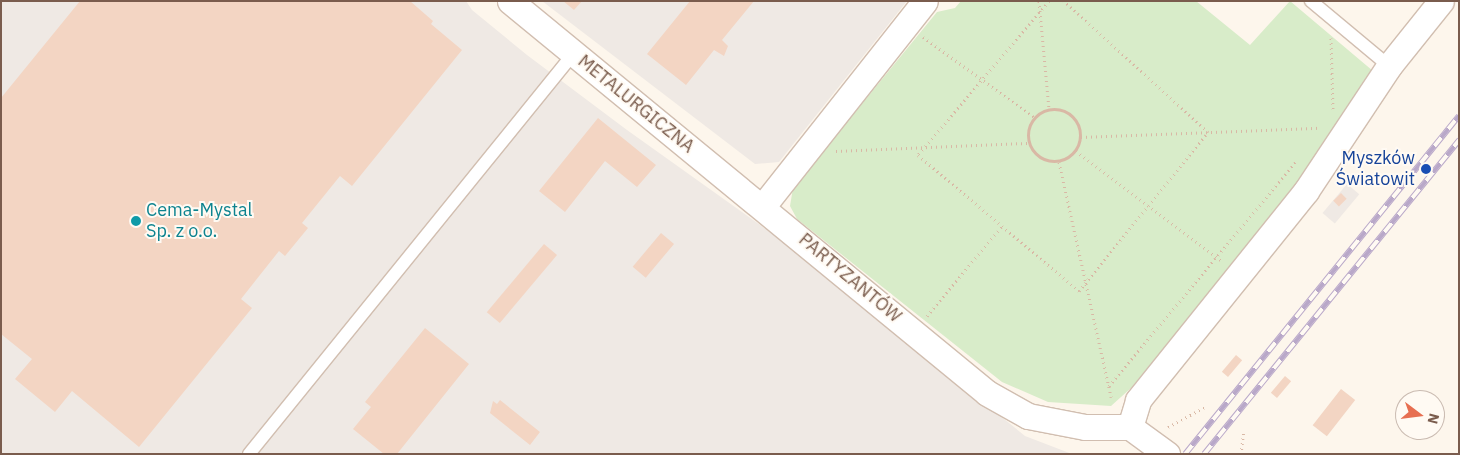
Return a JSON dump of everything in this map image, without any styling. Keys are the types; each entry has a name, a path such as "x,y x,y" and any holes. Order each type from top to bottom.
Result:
{"street":[{"name":"METALURGICZNA","path":"510,1 763,206"},
{"path":"763,206 926,1"},
{"path":"1130,427 1138,400 1306,191 1390,66 1441,1"},
{"name":"PARTYZANTÓW","path":"763,206 987,393 1028,416 1084,426 1130,427 1160,447"}],"lane":[{"path":"1311,1 1390,66"},
{"path":"248,454 574,53"}],"path":[{"path":"1039,1 1049,108"},
{"path":"1049,1 918,155 1079,292 1150,207 1208,132"},
{"path":"1064,1 1069,3 1208,132"},
{"path":"1333,116 1331,32 1338,23"},
{"path":"906,25 983,78 1034,117"},
{"path":"1049,108 1065,110 1077,121 1081,138 1076,151 1060,162 1046,161 1034,154 1028,143 1027,129 1034,117 1049,108"},
{"path":"1081,138 1324,128 1318,135"},
{"path":"805,152 1028,143"},
{"path":"1076,151 1238,274"},
{"path":"1109,386 1299,158"},
{"path":"1060,162 1112,397"},
{"path":"914,332 1002,226"},
{"path":"1160,447 1205,407"},
{"path":"1240,454 1244,431"}],"shaded area":[{"path":"1,1 466,1 472,10 527,55 627,130 795,250 1025,436 1072,454 1,454"},
{"path":"542,1 907,1 779,162 755,164"},
{"path":"1347,184 1359,194 1335,223 1323,213"}],"green space":[{"path":"961,1 1196,1 1250,45 1290,1 1373,71 1298,185 1131,388 1111,406 1048,402 1002,382 797,219 790,206 793,188 937,12 955,8"}],"building":[{"name":"Cema-Mystal Sp. z o.o.","path":"80,1 410,1 433,21 431,24 462,50 352,186 340,176 302,223 308,228 285,256 279,251 241,299 252,308 139,447 72,391 55,412 15,379 32,359 1,334 1,98"},
{"path":"563,1 582,1 574,10"},
{"path":"690,1 754,1 722,40 728,46 724,56 714,50 686,85 647,54"},
{"path":"598,118 656,165 637,187 605,161 565,212 539,191"},
{"path":"1341,193 1347,199 1339,206 1333,201"},
{"path":"661,233 674,244 646,278 633,267"},
{"path":"544,244 557,255 500,323 487,312"},
{"path":"425,328 469,364 397,454 384,454 353,429 371,407 365,402"},
{"path":"1236,355 1242,360 1228,377 1222,372"},
{"path":"1285,376 1291,381 1277,398 1271,393"},
{"path":"1341,389 1355,400 1327,436 1313,425"},
{"path":"500,400 540,432 530,445 490,413 493,401 497,404"}],"railway":[{"path":"1185,454 1459,116"},
{"path":"1204,454 1459,140"}],"place":[{"name":"Myszków Światowit","path":"1426,169"},
{"name":"Cema-Mystal Sp. z o.o.","path":"136,221"}]}
